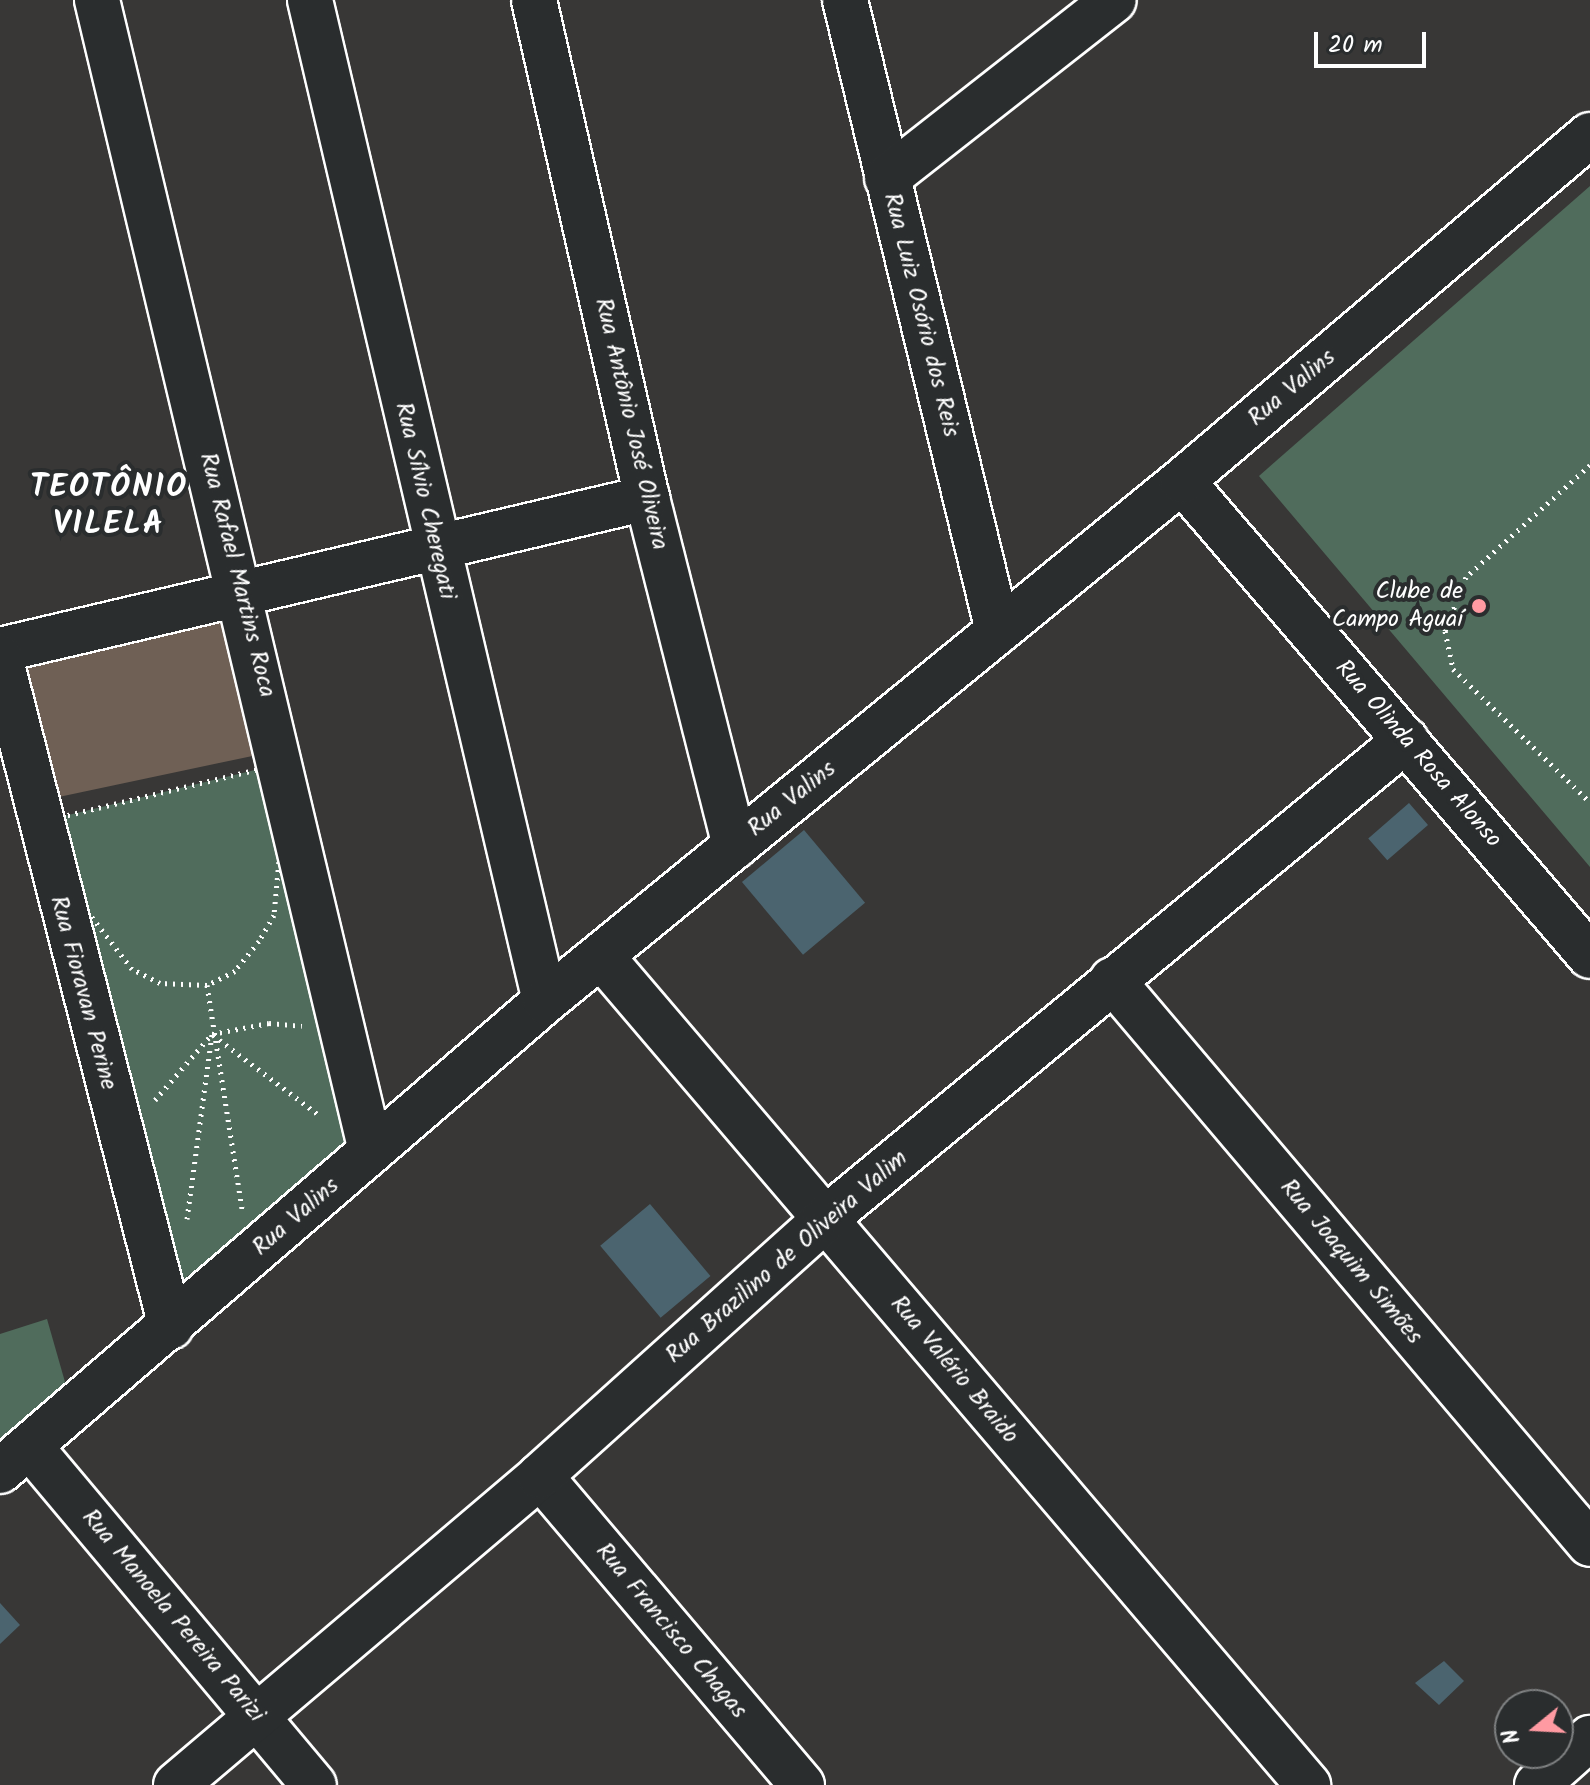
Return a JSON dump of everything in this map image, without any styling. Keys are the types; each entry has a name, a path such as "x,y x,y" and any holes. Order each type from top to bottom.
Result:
{"street":[{"name":"Rua Rafael Martins Roca","path":"97,0 243,595 371,1151"},
{"name":"Rua Sílvio Cheregati","path":"310,0 436,551 545,1001"},
{"name":"Rua Antônio José Oliveira","path":"534,0 647,498 735,846"},
{"name":"Rua Luiz Osório dos Reis","path":"845,0 998,631"},
{"path":"887,178 1114,0"},
{"name":"Rua Valins","path":"15,1460 545,1001 1182,481 1590,135"},
{"name":"Rua Olinda Rosa Alonso","path":"1182,481 1590,956"},
{"path":"0,650 436,551 647,498"},
{"name":"Rua Fioravan Perine","path":"0,657 171,1327"},
{"name":"Rua Brazilino de Oliveira Valim","path":"176,1785 259,1718 540,1476 825,1219 1406,740"},
{"name":"Rua Valério Braido","path":"601,956 1308,1785"},
{"name":"Rua Joaquim Simões","path":"1112,980 1590,1544"},
{"name":"Rua Manoela Pereira Parizi","path":"15,1460 259,1718 314,1785"},
{"name":"Rua Francisco Chagas","path":"540,1476 802,1785"},
{"path":"1537,1785 1590,1738"}],"path":[{"path":"1590,465 1466,577 1445,631 1453,669 1590,802"},
{"path":"88,932 60,817 263,768 288,867"},
{"path":"81,903 132,969 160,983 207,985 235,971 274,915 281,838"},
{"path":"207,985 212,1034 243,1214"},
{"path":"173,1073 212,1034 269,1023"},
{"path":"212,1034 330,1123"},
{"path":"184,1237 212,1034"}],"green space":[{"name":"Clube de Campo Aguaí","path":"1590,186 1590,867 1259,476"},
{"path":"263,768 354,1141 178,1284 60,817"},
{"path":"47,1319 67,1389 0,1439 0,1334"}],"water":[{"path":"1409,803 1428,825 1387,860 1368,838"},
{"path":"804,830 865,903 803,955 742,882"},
{"path":"650,1204 710,1276 661,1318 600,1246"},
{"path":"0,1603 20,1625 0,1644"},
{"path":"1444,1661 1464,1681 1439,1705 1415,1683"}],"building":[{"path":"232,612 262,754 53,798 23,656"}],"place":[{"name":"Clube de Campo Aguaí","path":"1479,606"}],"district":[{"name":"TEOTÔNIO VILELA","path":"109,508"}]}
